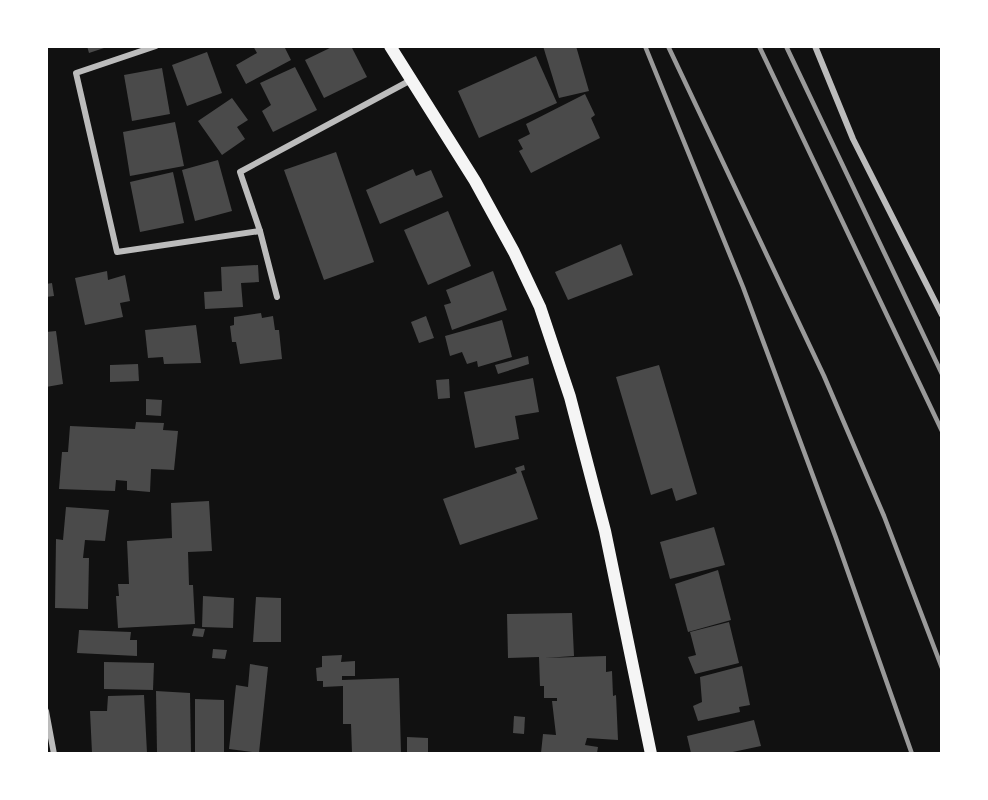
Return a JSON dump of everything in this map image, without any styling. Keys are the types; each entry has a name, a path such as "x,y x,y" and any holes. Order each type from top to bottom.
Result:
{"main road":[{"path":"390,46 475,181 514,252 540,307 570,397 605,531 651,753"}],"street":[{"path":"156,46 76,73 117,252 260,231"},
{"path":"815,46 853,139 942,315"},
{"path":"277,297 260,231 240,172 411,80"},
{"path":"46,711 54,753"}],"building":[{"path":"87,46 107,46 107,47 89,53"},
{"path":"253,46 284,46 291,60 246,84 236,65 257,53"},
{"path":"334,46 351,46 367,77 324,98 305,60"},
{"path":"543,46 576,46 589,91 559,98"},
{"path":"207,52 222,93 187,106 172,65"},
{"path":"536,56 557,103 479,138 458,91"},
{"path":"295,67 317,110 273,132 262,111 271,105 260,83"},
{"path":"162,68 170,114 132,121 124,75"},
{"path":"585,94 595,115 591,118 600,138 531,173 519,151 523,149 518,140 530,134 526,124"},
{"path":"232,98 248,120 237,127 245,139 222,155 198,121"},
{"path":"175,122 184,166 130,176 123,132"},
{"path":"336,152 374,262 324,280 284,170"},
{"path":"218,160 232,211 195,221 182,170"},
{"path":"413,169 416,176 431,170 443,197 380,224 366,190"},
{"path":"173,172 184,223 140,232 130,182"},
{"path":"448,211 471,266 428,285 404,230"},
{"path":"621,244 633,275 568,300 555,272"},
{"path":"258,265 259,282 241,283 243,307 205,309 204,292 222,291 221,267"},
{"path":"107,271 108,280 125,275 130,301 120,303 123,317 85,325 75,278"},
{"path":"493,271 507,310 452,330 444,305 451,303 446,290"},
{"path":"52,283 54,296 46,297 46,284"},
{"path":"261,313 262,318 273,316 275,330 279,330 282,359 240,364 236,342 232,342 230,326 234,325 234,317"},
{"path":"426,316 434,338 419,343 411,322"},
{"path":"502,320 512,357 478,367 477,361 467,364 462,352 450,356 445,336"},
{"path":"196,325 201,363 164,364 163,357 148,358 145,330"},
{"path":"56,331 63,384 46,387 46,332"},
{"path":"528,356 529,364 498,374 495,365"},
{"path":"138,364 139,381 110,382 110,365"},
{"path":"659,365 697,494 676,501 672,488 651,495 616,377"},
{"path":"533,378 539,412 515,416 519,439 475,448 464,392"},
{"path":"449,379 450,398 438,399 436,380"},
{"path":"146,399 162,400 161,416 146,415"},
{"path":"136,422 164,423 163,430 178,431 174,470 151,469 150,492 127,490 127,481 116,480 115,491 59,489 62,452 68,452 70,426 135,429"},
{"path":"524,465 525,470 521,471 538,519 460,545 443,499 517,473 515,468"},
{"path":"209,501 212,551 188,552 189,585 193,585 195,624 118,628 116,596 119,596 118,584 129,584 127,541 172,538 171,503"},
{"path":"66,507 109,510 105,541 85,540 83,558 89,558 88,609 55,608 56,539 63,540"},
{"path":"714,527 725,565 670,579 660,542"},
{"path":"718,570 731,620 688,632 675,584"},
{"path":"203,596 234,598 233,628 202,627"},
{"path":"256,597 281,598 281,642 253,642"},
{"path":"572,613 574,656 545,658 606,656 606,672 612,671 613,696 616,695 618,740 587,738 585,745 598,747 597,753 541,753 543,734 556,735 552,701 557,701 557,698 544,698 544,686 540,686 539,657 508,658 507,614"},
{"path":"729,622 739,663 695,674 688,657 696,655 690,632"},
{"path":"194,628 205,629 203,637 192,636"},
{"path":"79,630 131,632 130,640 137,640 137,656 77,653"},
{"path":"213,649 227,650 225,659 212,658"},
{"path":"342,655 341,662 355,661 355,676 342,676 342,680 399,678 401,753 352,753 351,724 343,724 343,686 323,687 323,681 317,681 316,668 322,667 322,656"},
{"path":"104,662 154,663 153,690 104,689"},
{"path":"250,664 268,667 259,753 229,749 236,685 248,687"},
{"path":"742,666 750,705 739,707 740,712 698,721 693,706 702,702 700,677"},
{"path":"156,691 190,693 191,753 157,753"},
{"path":"144,695 147,753 92,753 90,711 107,711 108,696"},
{"path":"195,699 224,700 224,753 195,753"},
{"path":"514,716 525,717 524,734 513,733"},
{"path":"754,720 761,746 728,753 691,753 687,736"},
{"path":"407,737 428,738 428,753 407,753"}],"railway":[{"path":"645,46 743,287 836,538 912,754"},
{"path":"668,46 824,376 884,516 942,668"},
{"path":"759,46 942,431"},
{"path":"786,46 942,374"}]}
